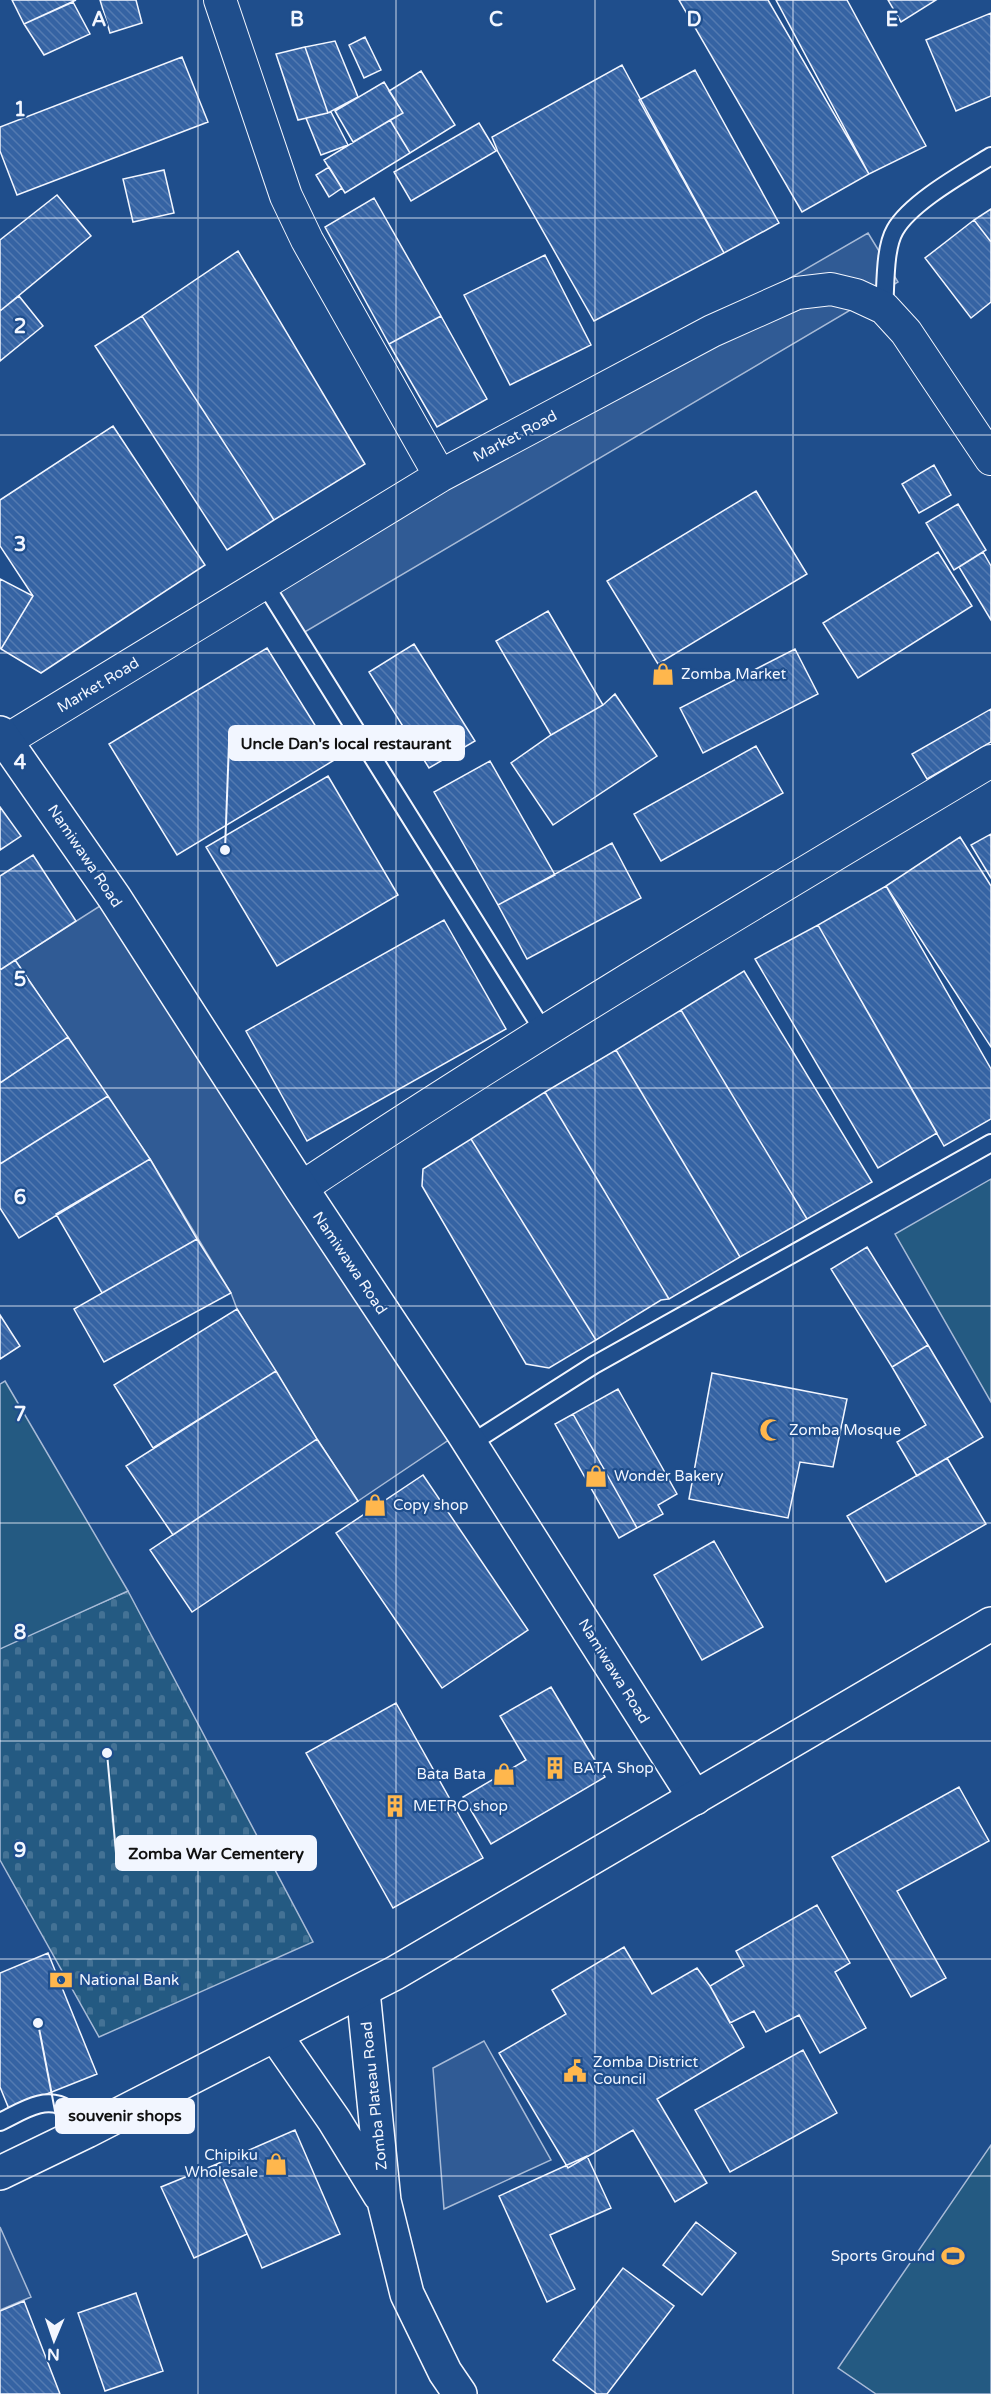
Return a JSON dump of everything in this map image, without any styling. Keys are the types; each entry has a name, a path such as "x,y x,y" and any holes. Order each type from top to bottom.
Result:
{"main road":[{"name":"Namiwawa Road","path":"3,736 114,897 301,1188 470,1444 695,1798"},
{"path":"0,2173 363,1991 991,1624"},
{"name":"Zomba Plateau Road","path":"363,1991 384,2201 407,2294 445,2372 460,2394"},
{"name":"Zomba Plateau Road","path":"275,2036 334,2120 384,2201"}],"street":[{"path":"220,0 290,205 307,240 440,476"},
{"name":"Market Road","path":"3,736 264,583 440,476 712,331 797,293 831,289 856,295 884,308 906,332 991,459"},
{"path":"301,1188 544,1032 991,761"}],"lane":[{"path":"884,308 889,248 894,231 909,212 991,156"},
{"path":"264,583 544,1032"},
{"path":"470,1444 594,1365 991,1143"},
{"path":"0,2122 33,2106 47,2103 70,2110 87,2131"}],"green space":[{"path":"991,1179 991,1402 895,1234"},
{"path":"5,1381 128,1591 0,1649 0,1384"},
{"path":"128,1591 313,1942 99,2037 0,1860 0,1647"},
{"name":"Sports Ground","path":"991,2145 991,2394 876,2394 838,2368"}],"shaded area":[{"path":"868,233 898,282 298,636 264,583"},
{"path":"114,897 462,1431 358,1501 237,1309 231,1293 150,1159 15,960"},
{"path":"484,2041 551,2160 444,2209 433,2068"},
{"path":"0,2227 31,2297 0,2310"}],"building":[{"path":"12,0 76,0 24,24"},
{"path":"100,0 136,0 142,23 110,33"},
{"path":"679,0 768,0 869,174 802,212"},
{"path":"776,0 847,0 926,146 869,174"},
{"path":"888,0 936,0 901,22"},
{"path":"73,2 90,34 44,55 24,24"},
{"path":"991,13 991,96 956,111 926,40"},
{"path":"365,37 381,70 364,78 349,45"},
{"path":"335,41 358,97 328,113 305,47"},
{"path":"305,47 328,113 298,120 276,54"},
{"path":"182,57 208,122 17,195 0,151 0,127"},
{"path":"622,65 724,253 594,321 498,152 492,137"},
{"path":"695,70 779,223 724,253 639,100"},
{"path":"421,71 455,125 410,153 390,120 403,113 389,91"},
{"path":"384,82 403,113 353,142 335,111"},
{"path":"331,112 348,145 321,155 306,118"},
{"path":"390,120 410,153 345,193 324,160"},
{"path":"479,123 496,151 411,201 394,172"},
{"path":"329,167 342,188 329,197 316,175"},
{"path":"164,170 174,213 133,222 123,179"},
{"path":"57,195 91,236 0,311 0,240"},
{"path":"374,198 441,316 389,344 325,227"},
{"path":"991,209 991,242 974,220"},
{"path":"974,220 991,242 991,302 971,318 925,258"},
{"path":"238,251 365,464 274,520 142,316"},
{"path":"545,255 591,345 510,385 464,295"},
{"path":"19,296 43,326 0,361 0,311"},
{"path":"142,316 274,520 227,550 95,346"},
{"path":"441,316 487,399 437,427 389,344"},
{"path":"113,426 205,565 41,673 1,649 33,596 0,546 0,500"},
{"path":"934,465 951,495 919,513 902,484"},
{"path":"756,491 807,574 658,664 607,581"},
{"path":"958,504 986,550 954,570 926,523"},
{"path":"938,552 972,606 858,678 823,623"},
{"path":"983,552 991,566 991,620 959,567"},
{"path":"0,579 33,596 1,649 0,648"},
{"path":"548,611 603,705 551,735 496,641"},
{"path":"414,644 475,741 429,768 369,672"},
{"path":"267,648 336,759 177,855 109,744"},
{"path":"795,649 818,694 703,753 680,708"},
{"path":"615,694 657,756 553,825 511,763 551,735 603,705"},
{"path":"991,709 991,742 927,779 912,754"},
{"path":"756,746 783,793 661,861 634,814"},
{"path":"490,761 555,875 498,905 434,792"},
{"path":"328,776 398,895 277,966 206,847"},
{"path":"0,807 21,836 0,850"},
{"path":"991,834 991,878 971,845"},
{"path":"960,837 991,886 991,1047 886,886"},
{"path":"612,843 641,898 527,959 498,905"},
{"path":"33,855 76,921 0,970 0,876"},
{"path":"886,886 991,1069 991,1119 944,1146 818,925"},
{"path":"444,920 506,1029 307,1141 246,1031"},
{"path":"818,925 937,1133 878,1168 755,959"},
{"path":"15,960 68,1037 0,1083 0,970"},
{"path":"744,971 872,1182 807,1219 681,1010"},
{"path":"681,1010 807,1219 740,1257 616,1050"},
{"path":"68,1037 108,1096 0,1164 0,1083"},
{"path":"616,1050 740,1257 669,1299 545,1092"},
{"path":"545,1092 669,1299 661,1300 596,1340 471,1139"},
{"path":"108,1096 150,1159 19,1238 0,1208 0,1164"},
{"path":"471,1139 596,1340 549,1368 526,1364 422,1186 423,1169"},
{"path":"150,1159 197,1239 102,1293 56,1214"},
{"path":"197,1239 231,1293 104,1362 74,1309"},
{"path":"867,1247 928,1345 892,1367 831,1269"},
{"path":"237,1309 276,1371 153,1448 114,1385"},
{"path":"0,1315 20,1346 0,1359"},
{"path":"928,1345 983,1437 917,1476 897,1442 926,1425 892,1367"},
{"path":"276,1371 317,1439 173,1535 126,1466"},
{"name":"Zomba Mosque","path":"712,1373 847,1399 833,1467 800,1462 788,1518 689,1499"},
{"path":"618,1389 677,1494 658,1505 663,1514 637,1528 573,1414"},
{"name":"Wonder Bakery","path":"573,1414 637,1528 619,1538 555,1424"},
{"path":"317,1439 358,1501 192,1612 150,1550"},
{"path":"947,1458 986,1524 886,1582 847,1516"},
{"path":"423,1475 528,1630 442,1688 336,1533"},
{"path":"714,1541 763,1627 702,1660 654,1575"},
{"name":"BATA Shop","path":"551,1687 605,1777 491,1844 463,1797 526,1760 500,1716"},
{"name":"METRO shop","path":"396,1703 483,1858 393,1908 306,1753"},
{"path":"959,1787 989,1841 897,1891 946,1978 911,1997 832,1857"},
{"path":"817,1905 850,1963 835,1972 866,2028 820,2053 799,2015 766,2032 754,2011 730,2023 710,1986 744,1966 736,1951"},
{"path":"624,1947 652,1994 697,1968 710,1986 744,2047 657,2099 707,2183 675,2202 633,2130 568,2168 499,2053 566,2014 552,1990"},
{"path":"48,1953 97,2074 9,2109 0,2087 0,1973"},
{"path":"803,2050 837,2113 730,2172 695,2110"},
{"path":"295,2130 340,2234 262,2268 217,2164"},
{"path":"587,2156 611,2208 550,2235 575,2289 547,2302 499,2196"},
{"path":"217,2164 247,2234 194,2258 161,2187"},
{"path":"696,2222 736,2253 702,2295 663,2265"},
{"path":"623,2268 674,2306 607,2394 597,2394 553,2360"},
{"path":"136,2293 163,2371 105,2391 78,2313"},
{"path":"24,2301 60,2394 0,2394 0,2311"}],"place":[{"name":"Zomba Market","path":"663,674"},
{"name":"Uncle Dan's local restaurant","path":"225,850"},
{"name":"Zomba Mosque","path":"771,1430"},
{"name":"Wonder Bakery","path":"596,1476"},
{"name":"Copy shop","path":"375,1505"},
{"name":"Zomba War Cementery","path":"107,1753"},
{"name":"BATA Shop","path":"555,1768"},
{"name":"Bata Bata","path":"504,1774"},
{"name":"METRO shop","path":"395,1806"},
{"name":"National Bank","path":"61,1980"},
{"name":"souvenir shops","path":"38,2023"},
{"name":"Zomba District Council","path":"575,2071"},
{"name":"Chipiku Wholesale","path":"276,2164"},
{"name":"Sports Ground","path":"953,2256"}]}
